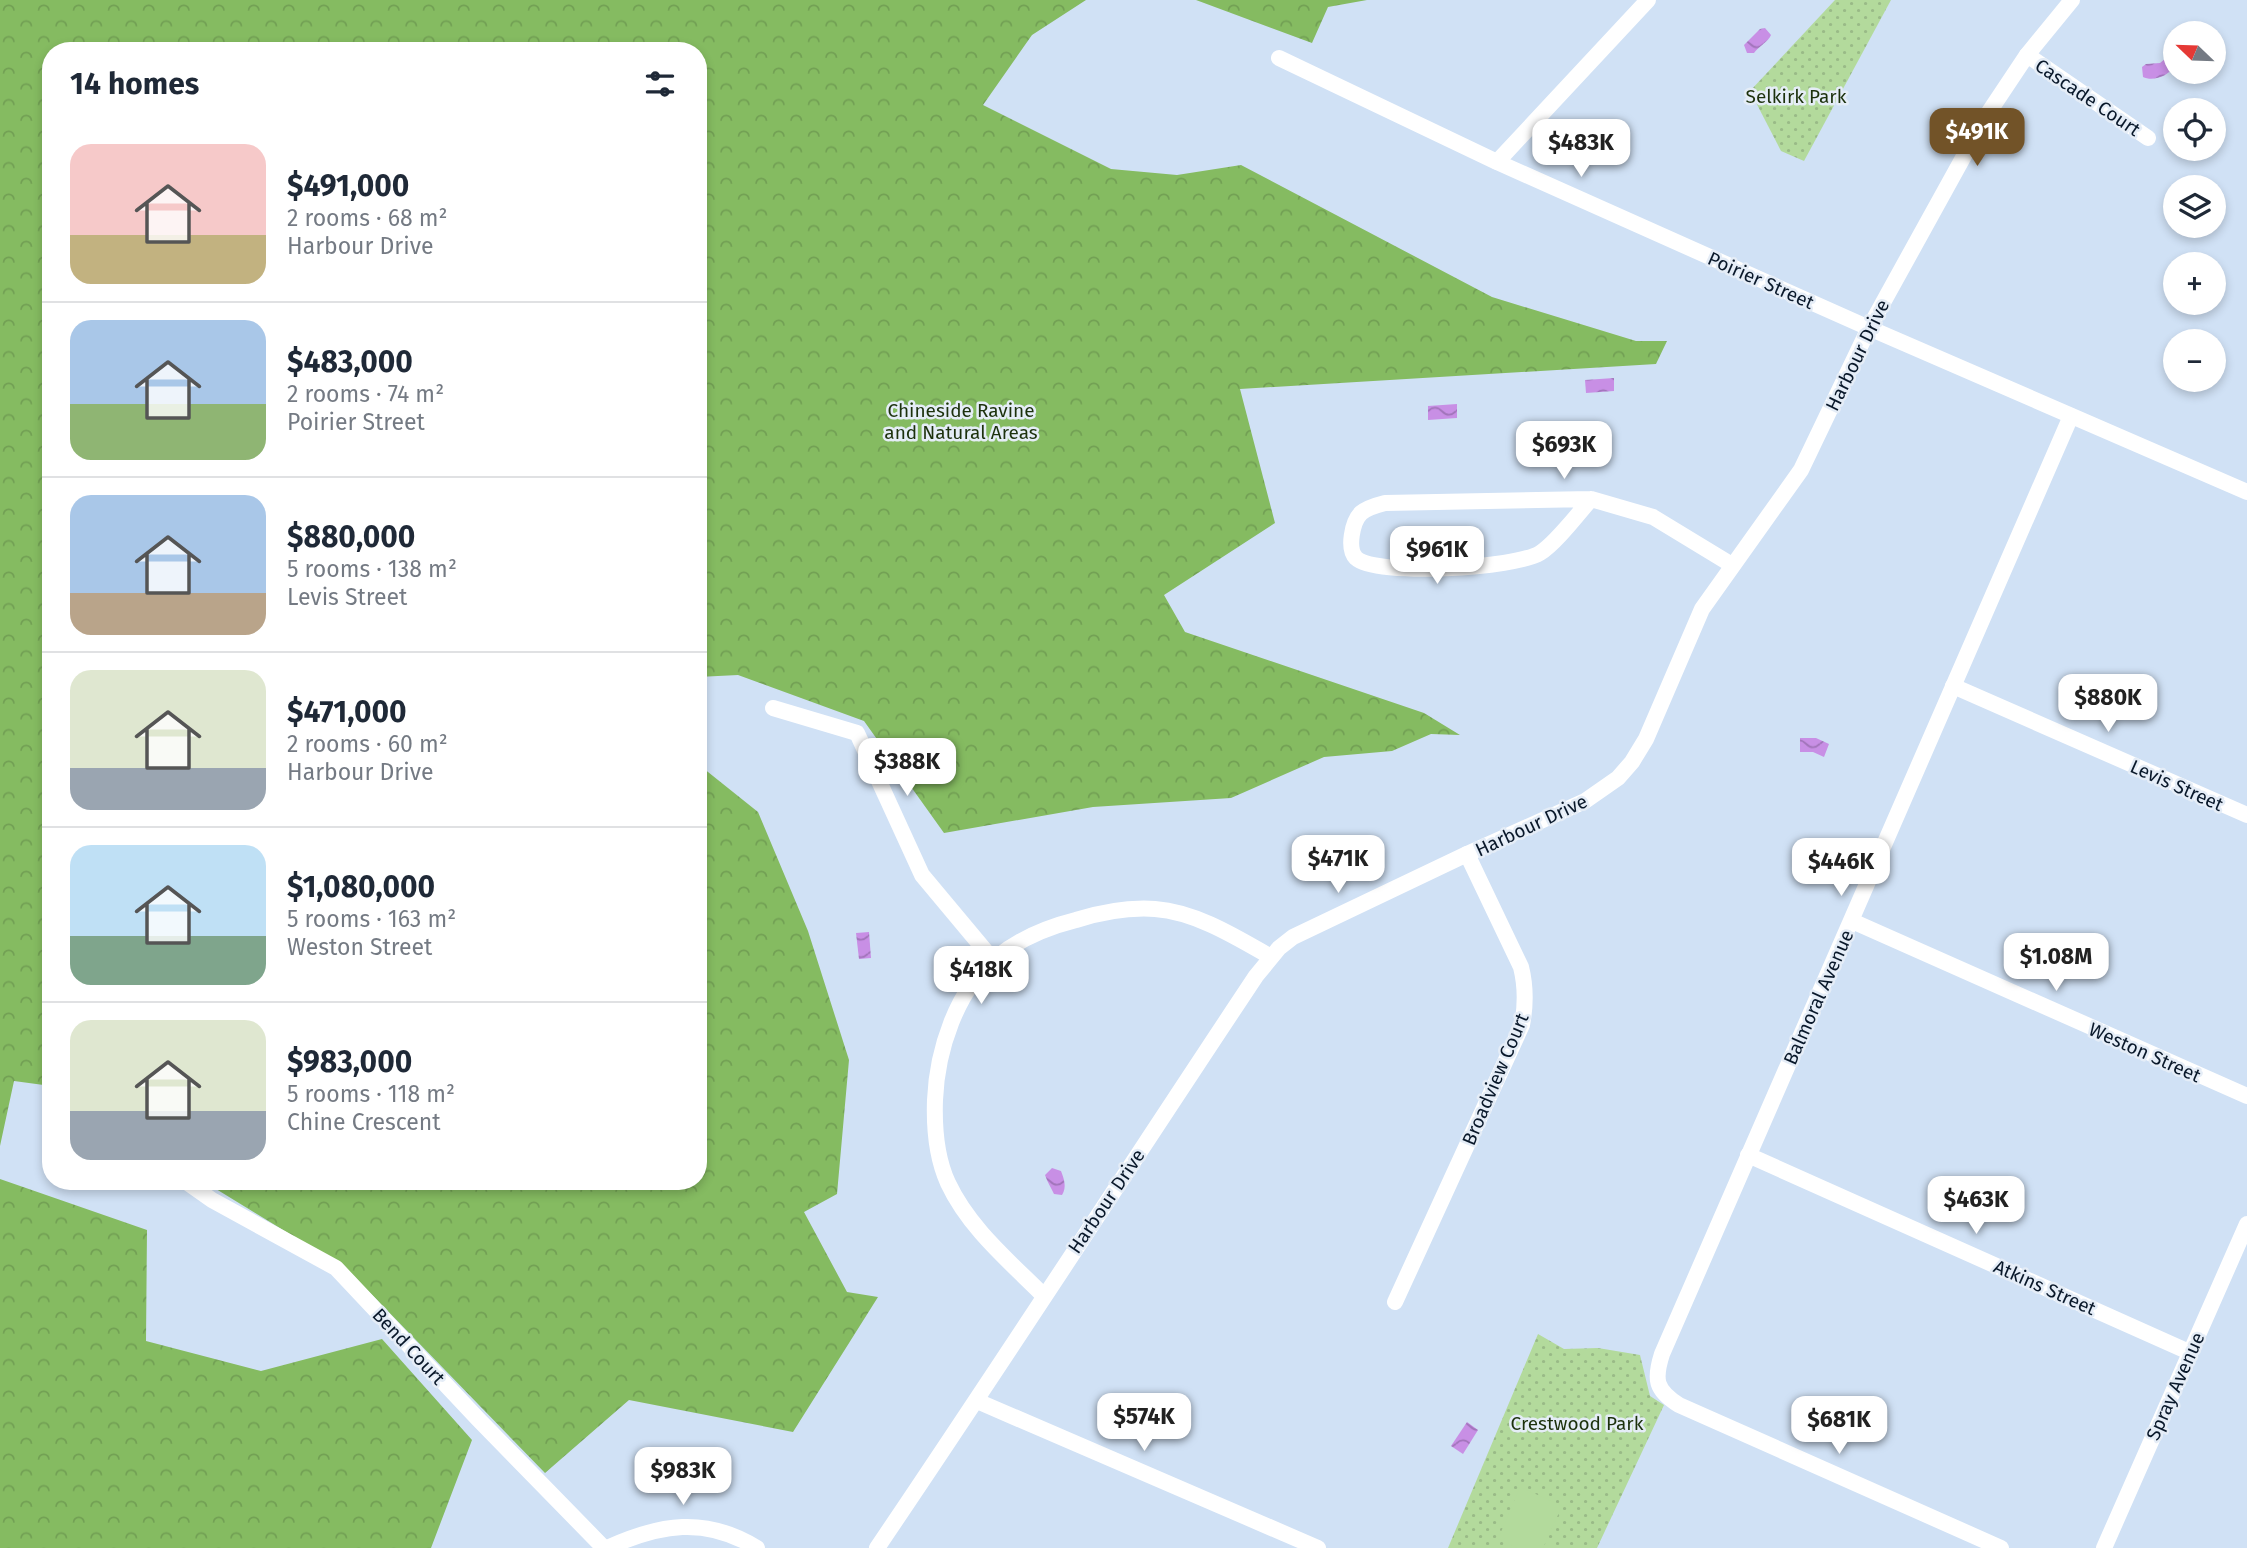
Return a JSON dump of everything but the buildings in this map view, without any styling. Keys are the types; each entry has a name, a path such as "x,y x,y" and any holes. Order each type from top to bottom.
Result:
{"street":[{"path":"1497,162 1648,0"},
{"name":"Harbour Drive","path":"877,1548 976,1401 1043,1295 1271,957 1293,937 1466,854 1585,802 1618,778 1632,762 1646,739 1694,624 1732,565 1801,470 1869,328 1984,118 2027,55 2072,0"},
{"name":"Cascade Court","path":"2027,55 2148,138"},
{"name":"Poirier Street","path":"1279,58 1497,162 1869,328 2247,492"},
{"name":"Balmoral Avenue","path":"2001,1548 1679,1405 1667,1398 1659,1388 1657,1370 1748,1155 2071,416"},
{"path":"1591,499 1541,553 1513,563 1457,568 1385,567 1365,563 1355,557 1352,550 1354,522 1360,514 1385,503 1591,499 1653,517 1732,565"},
{"name":"Levis Street","path":"1953,686 2247,816"},
{"path":"773,708 857,733 922,875 993,960"},
{"name":"Broadview Court","path":"1395,1302 1522,1025 1526,1006 1521,967 1466,854"},
{"path":"1043,1295 965,1213 947,1181 935,1130 936,1079 950,1027 967,993 993,960 1011,946 1058,924 1097,914 1139,909 1188,916 1271,957"},
{"name":"Weston Street","path":"1852,920 2247,1096"},
{"name":"Atkins Street","path":"1748,1155 2189,1352"},
{"name":"Bend Court","path":"198,1190 336,1268 469,1409 606,1548"},
{"name":"Spray Avenue","path":"2104,1548 2189,1352 2245,1233"},
{"path":"976,1401 1294,1543 1318,1548"},
{"path":"606,1548 657,1530 691,1525 732,1535 757,1548"}],"green space":[{"name":"Chineside Ravine and Natural Areas","path":"0,0 1086,0 1032,35 983,105 1111,169 1177,175 1241,165 1492,297 1636,341 1667,341 1656,364 1240,389 1275,523 1164,595 1185,632 1424,713 1460,735 1431,734 1392,751 1324,757 1231,798 1093,807 944,833 864,721 738,675 707,677 707,42 42,42 42,1085 14,1081 0,1146"},
{"path":"1196,0 1367,0 1328,7 1312,43"},
{"name":"Selkirk Park","path":"1835,0 1891,0 1804,161 1781,151 1750,91"},
{"path":"707,771 758,812 808,931 849,1060 837,1194 804,1212 847,1292 878,1297 793,1432 629,1400 545,1473 347,1269 218,1190 707,1190"},
{"path":"0,1179 147,1230 146,1341 261,1371 382,1339 472,1440 431,1548 0,1548"},
{"name":"Crestwood Park","path":"1538,1334 1564,1349 1598,1348 1640,1355 1650,1396 1664,1405 1597,1548 1448,1548"},
{"path":"1520,1487 1562,1506 1543,1548 1518,1548 1498,1539"}],"water":[{"path":"1765,28 1770,37 1754,53 1747,53 1744,45 1760,29"},
{"path":"2163,61 2163,76 2143,77 2142,67"},
{"path":"1614,378 1614,391 1586,393 1585,380"},
{"path":"1457,404 1457,418 1428,420 1428,406"},
{"path":"1800,738 1816,738 1829,744 1824,757 1813,752 1800,752"},
{"path":"869,932 871,958 859,959 856,933"},
{"path":"1052,1168 1061,1171 1065,1186 1062,1195 1054,1194 1045,1175"},
{"path":"1467,1422 1478,1430 1463,1454 1451,1446"}]}
